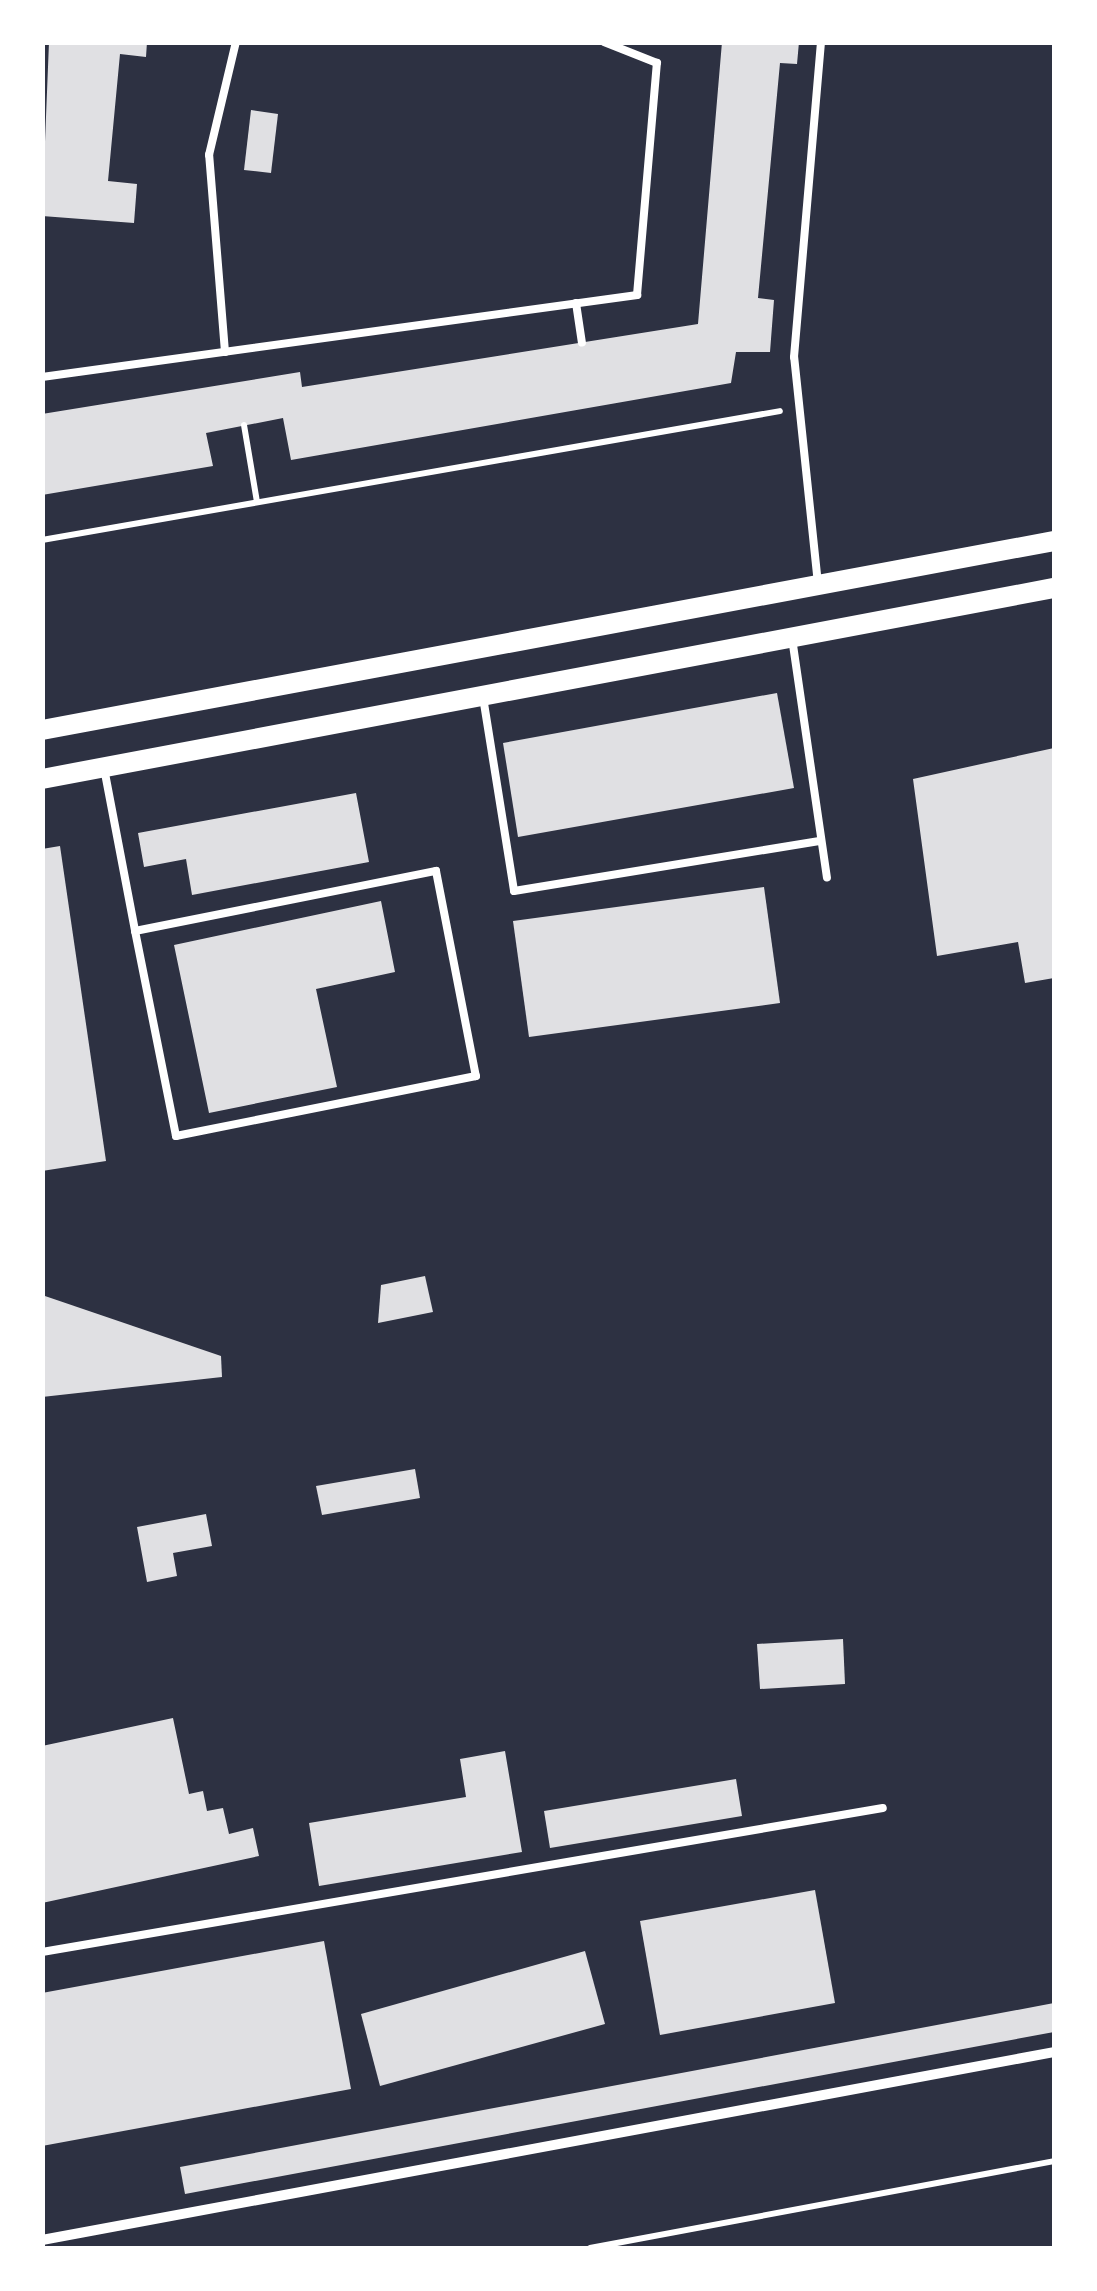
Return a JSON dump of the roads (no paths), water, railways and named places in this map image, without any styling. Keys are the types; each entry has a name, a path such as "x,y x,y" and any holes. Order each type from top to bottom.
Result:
{"main road":[{"path":"42,730 1054,542"},
{"path":"42,779 1054,588"}],"street":[{"path":"42,2240 1054,2052"}],"lane":[{"path":"225,352 209,155 236,42"},
{"path":"42,377 637,294 658,63 604,42"},
{"path":"818,584 797,408 821,42"},
{"path":"576,303 582,343"},
{"path":"792,638 826,877"},
{"path":"482,697 514,892 821,841"},
{"path":"104,768 135,931 176,1136 476,1076 436,871 135,931"},
{"path":"42,1952 883,1808"}]}
